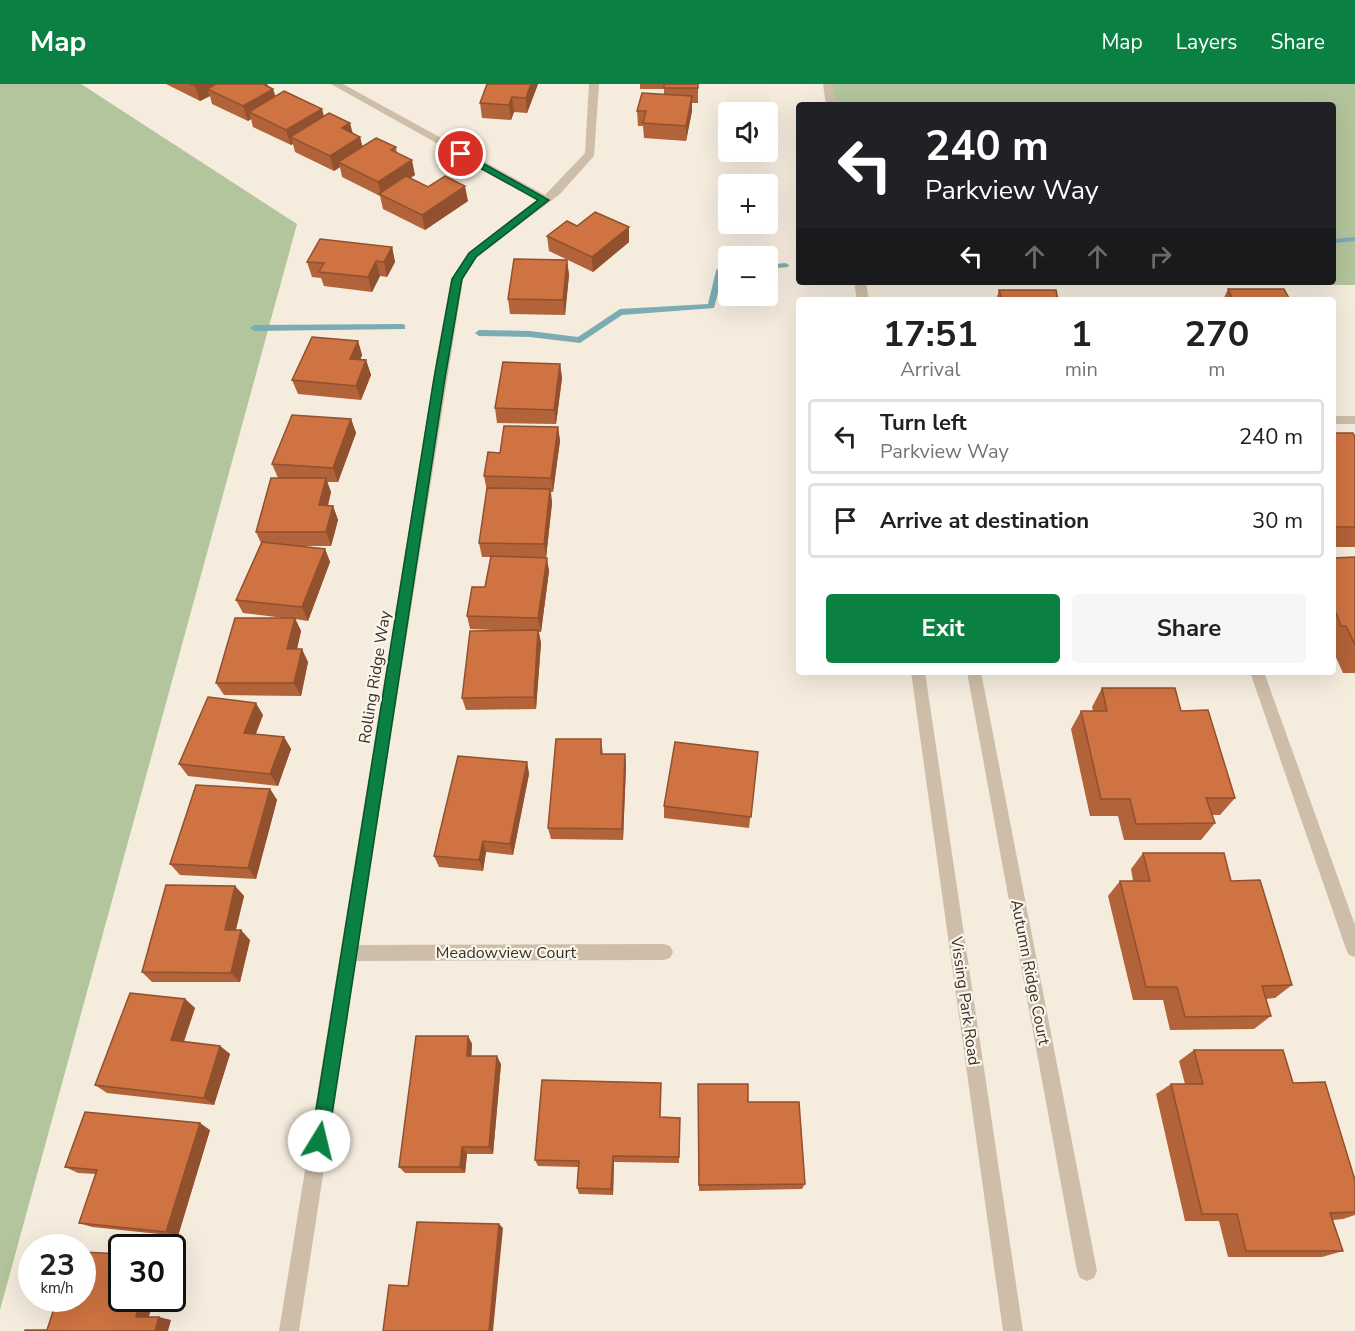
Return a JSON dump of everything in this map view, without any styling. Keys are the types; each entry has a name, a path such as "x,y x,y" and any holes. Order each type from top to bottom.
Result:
{"street":[{"path":"336,84 544,200"},
{"name":"Rolling Ridge Way","path":"289,1331 457,279 472,255 556,192 590,154 594,84"},
{"path":"828,84 831,102"},
{"path":"1336,420 1355,420"},
{"name":"Vissing Park Road","path":"918,675 1013,1331"},
{"name":"Autumn Ridge Court","path":"975,675 1087,1271"},
{"path":"1258,675 1355,949"},
{"name":"Meadowview Court","path":"349,953 664,952"}],"green space":[{"path":"0,84 81,84 297,224 21,1234 18,1234 18,1244 0,1310"},
{"path":"828,84 1355,84 1355,285 1336,285 1336,102 831,102"}],"building":[{"path":"216,84 263,84 273,89 243,106 207,89"},
{"path":"487,84 531,84 526,98 512,97 509,105 480,103"},
{"path":"664,84 698,84 698,88 664,88"},
{"path":"284,91 322,109 286,130 249,112"},
{"path":"642,93 692,96 686,126 643,123 646,111 637,111"},
{"path":"329,113 350,123 342,128 360,137 330,156 290,137"},
{"path":"376,138 396,147 391,150 412,160 378,182 338,162"},
{"path":"406,176 428,187 445,176 465,186 422,215 379,194"},
{"path":"595,212 629,227 592,257 547,236 567,221 577,226"},
{"path":"320,239 392,247 384,262 376,261 368,277 319,272 324,263 307,262"},
{"path":"514,259 567,260 563,300 508,299"},
{"path":"1228,289 1284,289 1288,297 1232,297"},
{"path":"999,290 1056,290 1057,297 1001,297"},
{"path":"312,337 358,341 350,359 366,360 356,386 292,380"},
{"path":"503,362 560,364 554,410 495,408"},
{"path":"292,415 351,419 333,468 272,464"},
{"path":"504,426 558,427 551,478 484,476 488,452 500,453"},
{"path":"1336,433 1353,433 1355,437 1355,527 1336,527"},
{"path":"271,478 326,478 319,505 333,506 326,532 256,532"},
{"path":"487,488 550,489 544,544 479,543"},
{"path":"262,542 325,549 302,607 236,600"},
{"path":"491,556 547,558 538,618 467,616 472,587 485,587"},
{"path":"1355,557 1355,645 1346,626 1341,626 1336,613 1336,558"},
{"path":"235,618 295,618 287,649 302,649 294,683 216,683"},
{"path":"538,630 534,697 462,698 470,631"},
{"path":"1102,688 1175,688 1181,711 1208,710 1235,798 1206,798 1215,823 1136,824 1130,799 1101,799 1081,711 1107,711"},
{"path":"208,697 256,703 244,733 284,737 270,774 179,764"},
{"path":"556,739 601,739 601,754 625,754 622,829 548,828"},
{"path":"675,742 758,752 751,817 664,806"},
{"path":"458,756 527,762 510,844 483,841 479,860 434,856"},
{"path":"196,785 270,789 248,868 170,864"},
{"path":"1143,853 1224,853 1231,881 1260,880 1292,985 1262,986 1271,1016 1185,1017 1177,987 1146,987 1120,881 1150,881"},
{"path":"166,885 235,886 225,930 241,930 231,973 142,972"},
{"path":"130,993 185,999 171,1040 220,1046 204,1098 95,1085"},
{"path":"416,1036 468,1036 467,1056 497,1056 489,1147 462,1147 460,1167 399,1167"},
{"path":"1194,1050 1283,1050 1293,1083 1325,1082 1355,1180 1355,1212 1330,1213 1343,1251 1246,1251 1237,1214 1202,1214 1171,1084 1203,1084"},
{"path":"542,1080 661,1083 660,1117 680,1118 679,1157 613,1156 611,1189 577,1188 579,1161 535,1160"},
{"path":"698,1084 748,1084 748,1102 799,1102 805,1184 699,1185"},
{"path":"85,1112 200,1123 166,1232 79,1223 97,1170 65,1167"},
{"path":"417,1222 499,1224 489,1331 383,1331 389,1285 408,1286"},
{"path":"96,1253 108,1253 108,1312 137,1312 136,1317 159,1317 155,1331 25,1331 47,1330 53,1312 96,1312"}],"waterway":[{"path":"1336,241 1355,239"},
{"path":"778,266 785,265"},
{"path":"479,333 530,334 580,340 620,312 711,306 718,279"},
{"path":"254,328 402,327"}],"route":[{"path":"319,1141 457,279 472,255 544,200 461,154"}]}
